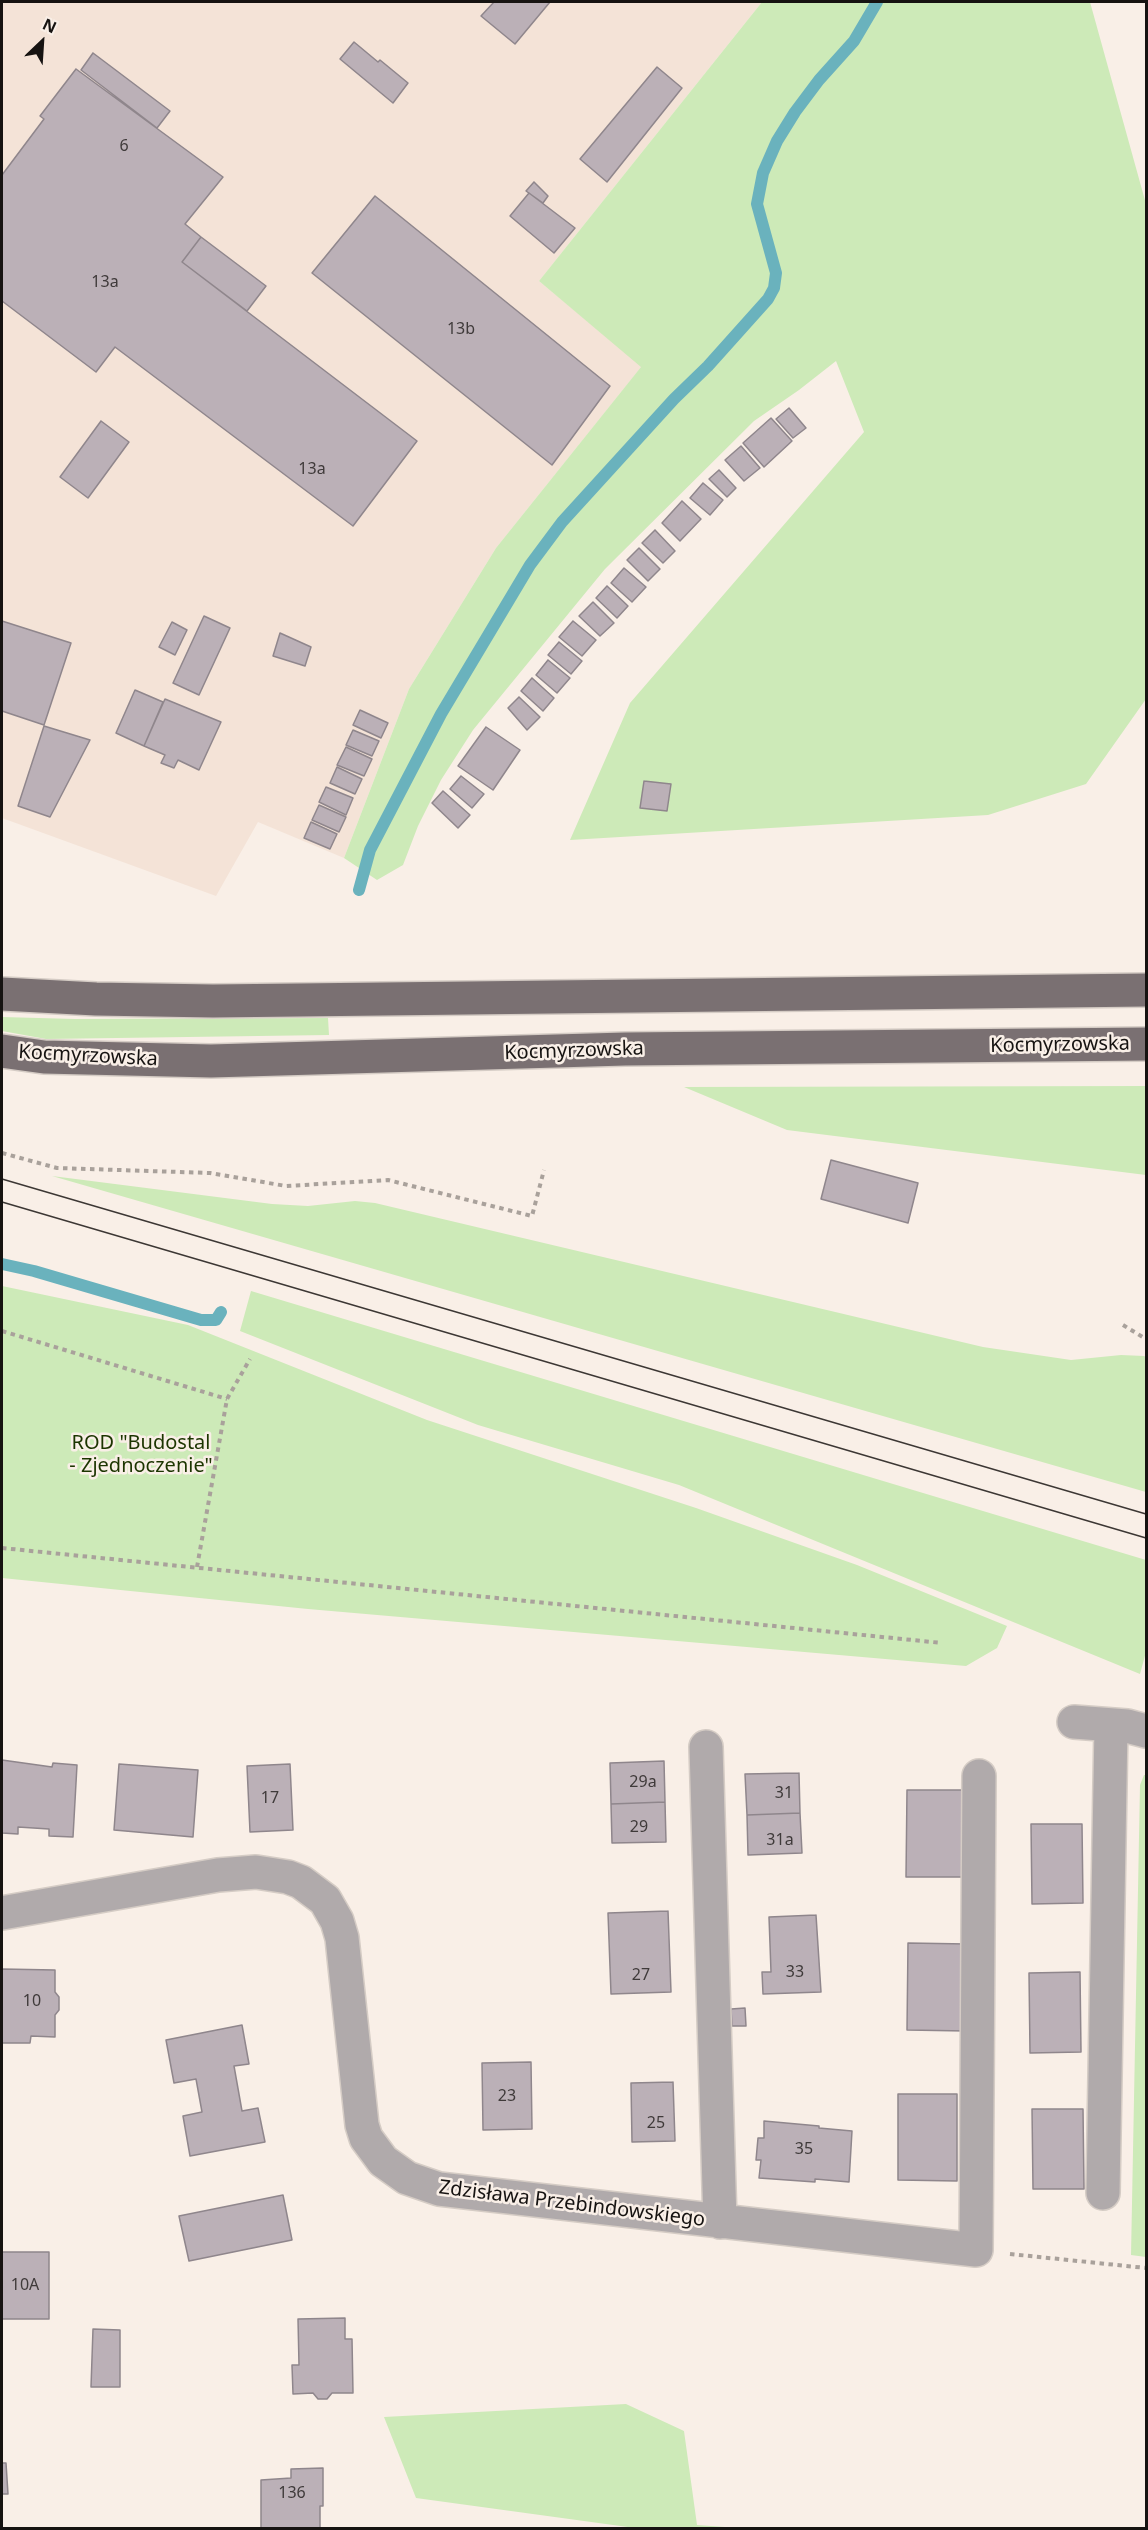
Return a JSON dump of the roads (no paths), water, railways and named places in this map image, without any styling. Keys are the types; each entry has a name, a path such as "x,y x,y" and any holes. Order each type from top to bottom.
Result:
{"main road":[{"path":"2,994 96,999 213,1001 1143,989"},
{"name":"Kocmyrzowska","path":"2,1051 44,1057 211,1061 624,1049 1146,1044"}],"street":[{"path":"1074,1722 1146,1731"},
{"path":"1103,2193 1111,1725"},
{"path":"706,1747 720,2222"},
{"name":"Zdzisława Przebindowskiego","path":"2,1913 218,1875 256,1872 301,1882 325,1900 337,1921 342,1938 362,2125 374,2150 394,2170 407,2178 439,2189 976,2250 979,1776"}],"waterway":[{"path":"359,890 370,850 441,714 530,565 562,522 768,299 774,288 776,273 757,204 763,173 777,141 795,112 819,80 854,41 877,2"},
{"path":"2,1264 34,1271 201,1320 216,1320 221,1312"}],"tram line":[{"path":"2,1179 1146,1514"},
{"path":"2,1202 1146,1538"}],"park label":[{"name":"ROD \"Budostal - Zjednoczenie\"","path":"141,1454"}]}
